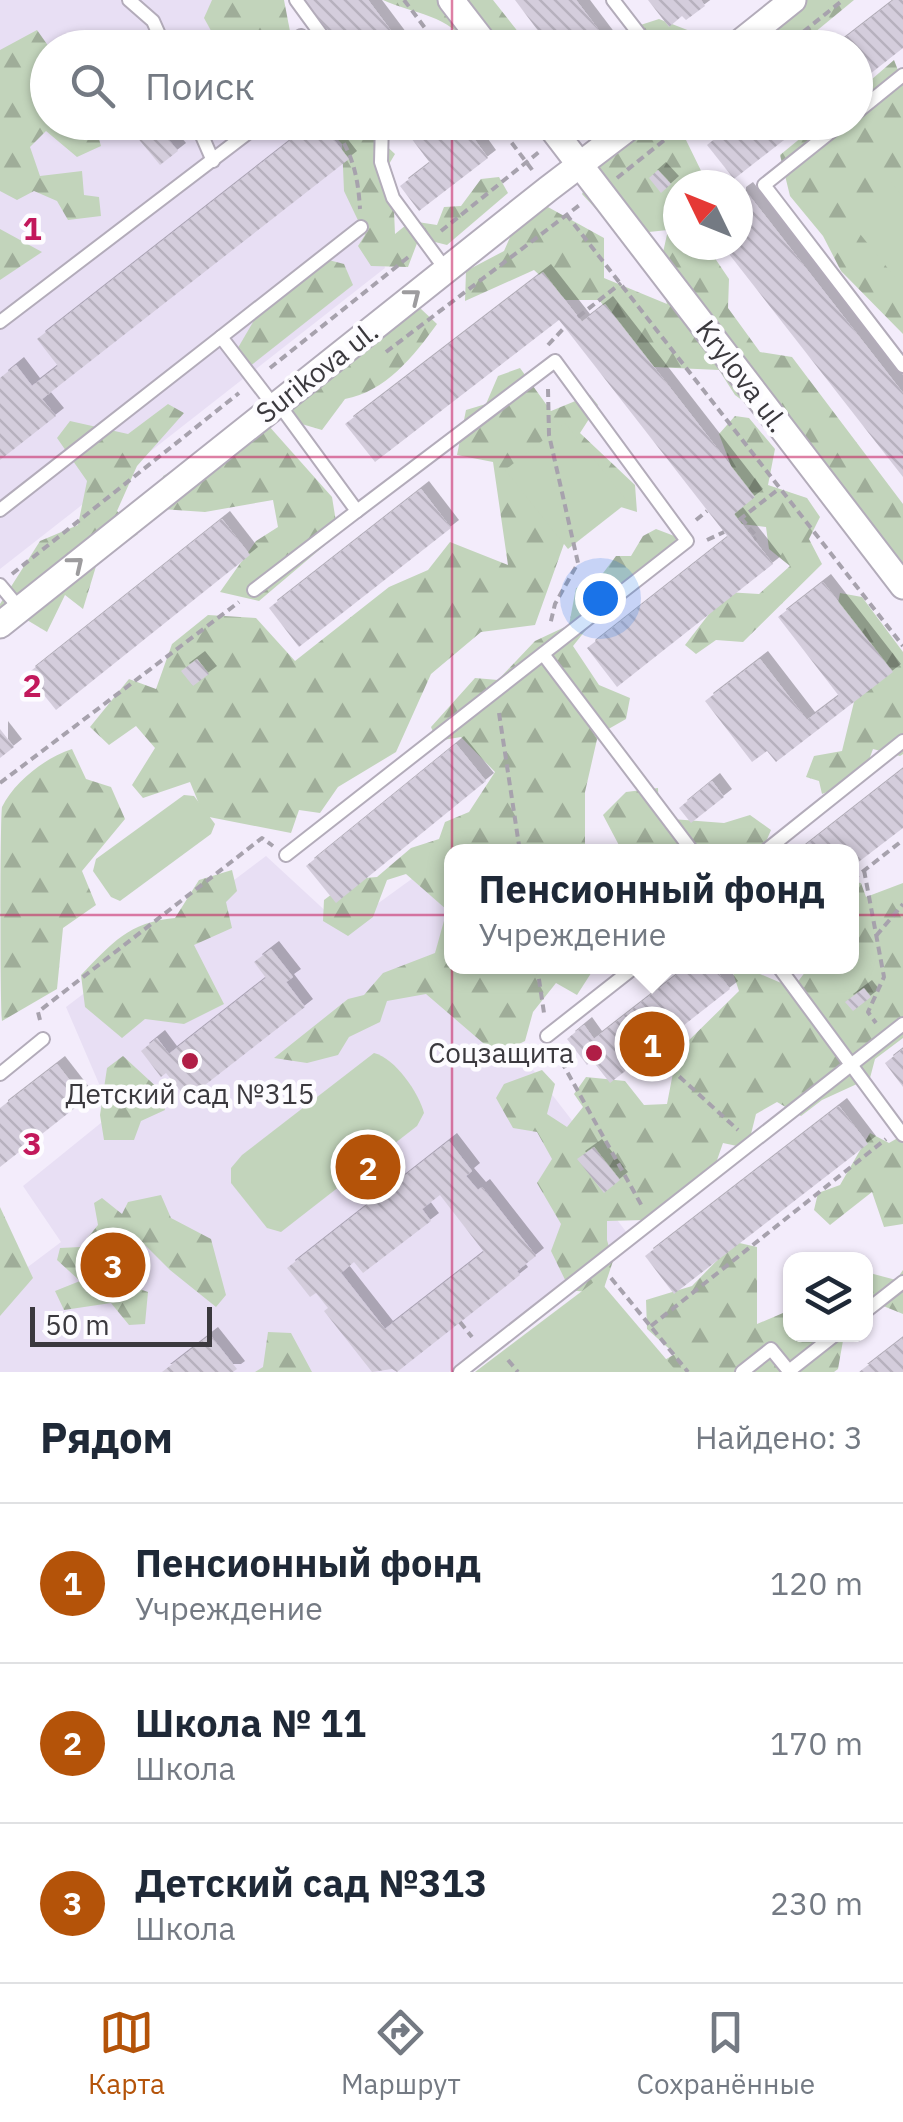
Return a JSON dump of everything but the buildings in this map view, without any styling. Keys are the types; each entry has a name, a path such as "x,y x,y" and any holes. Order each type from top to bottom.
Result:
{"street":[{"path":"450,0 474,30"},
{"path":"755,30 793,0"},
{"name":"Krylova ul.","path":"560,140 903,586"},
{"name":"Surikova ul.","path":"10,617 613,140"}],"lane":[{"path":"129,0 154,21 158,30"},
{"path":"296,0 318,30"},
{"path":"613,0 636,30"},
{"path":"873,99 903,75"},
{"path":"203,140 212,162"},
{"path":"0,322 240,140"},
{"path":"382,140 382,162 394,198 446,270"},
{"path":"820,140 764,184 903,366"},
{"path":"0,510 361,227"},
{"path":"222,338 358,511"},
{"path":"254,590 555,362 687,541 286,855"},
{"path":"0,584 10,617"},
{"path":"544,654 686,844"},
{"path":"774,844 903,741"},
{"path":"547,1036 626,974"},
{"path":"784,974 901,1132"},
{"path":"460,1372 903,1024"},
{"path":"0,1074 43,1039"},
{"path":"873,1306 903,1282"},
{"path":"742,1372 771,1350 789,1371 826,1342"}],"path":[{"path":"404,0 426,30"},
{"path":"806,30 843,0"},
{"path":"342,140 356,168 361,227"},
{"path":"510,140 903,646"},
{"path":"0,584 526,162 544,140"},
{"path":"600,191 664,140"},
{"path":"578,317 620,284"},
{"path":"555,604 578,563 549,435 548,342 564,328"},
{"path":"754,539 757,537 740,519 780,488"},
{"path":"0,783 254,590"},
{"path":"496,691 519,844"},
{"path":"43,1039 38,1012 262,838 286,855"},
{"path":"859,874 903,840"},
{"path":"864,870 884,977 868,1012 886,1037"},
{"path":"876,936 903,904"},
{"path":"538,974 547,1036 650,1221"},
{"path":"660,1059 751,1142"},
{"path":"651,1326 901,1132"},
{"path":"599,1262 688,1372"},
{"path":"460,1322 478,1344"}],"shaded area":[{"path":"0,0 226,0 236,30 30,30 30,140 348,140 357,151 385,268 0,569"},
{"path":"266,856 344,928 431,865 444,882 444,939 437,945 444,954 444,974 459,974 587,1140 569,1156 627,1233 449,1372 0,1372 0,1288 61,1242 23,1186 112,1114 66,1007"}],"green space":[{"path":"212,0 284,0 290,30 211,30 204,18"},
{"path":"383,0 493,0 517,30 454,30"},
{"path":"783,0 854,0 818,30 748,30"},
{"path":"659,19 687,30 625,30"},
{"path":"30,34 30,140 37,140 30,147 40,176 82,171 84,195 99,197 101,216 68,220 57,201 34,191 17,200 0,191 0,50"},
{"path":"894,60 903,83 903,334 841,271 823,236 790,196 780,155 798,140 873,140 873,78"},
{"path":"57,140 99,140 101,146 77,157"},
{"path":"338,140 380,140 395,154 379,181 393,188 395,234 411,221 437,225 444,207 461,206 481,179 499,177 508,193 447,245 419,238 408,267 371,266 358,246 365,235 344,191 342,144"},
{"path":"611,140 686,140 701,170 663,170 663,231 620,235 582,194"},
{"path":"891,182 903,197 903,287 847,218"},
{"path":"528,196 604,238 604,278 667,304 658,275 663,252 663,260 716,260 729,279 728,308 760,352 792,357 903,504 903,578 857,509 805,480 758,412 735,395 719,370 654,367 599,300 566,300 534,270 465,301 466,271 504,251"},
{"path":"0,229 42,252 0,280"},
{"path":"317,257 344,264 353,285 244,371 232,358 273,288"},
{"path":"403,292 437,324 408,360 386,381 345,399 322,430 278,417"},
{"path":"520,368 551,411 590,395 598,405 580,433 635,485 637,512 611,504 570,527 535,625 481,632 431,674 396,752 338,787 320,813 299,810 291,833 204,816 190,782 143,798 132,785 155,748 136,726 109,745 90,727 129,679 156,689 172,644 208,615 256,618 295,661 389,587 428,570 450,542 508,565 493,462 457,455 466,410 486,404 498,376"},
{"path":"168,404 184,413 137,466 117,511 138,534 97,563 83,609 65,595 47,632 27,620 0,638 0,604 40,541 78,525 87,481 57,438 70,421 128,434"},
{"path":"735,416 749,418 775,449 768,485 807,498 820,517 809,539 822,564 743,642 716,640 696,654 685,645 726,592 759,594 790,566 769,549 766,527 734,523 737,482 719,434"},
{"path":"565,423 628,502 568,549 505,470"},
{"path":"268,425 332,497 338,534 259,601 220,592 256,541 278,527 273,500 205,512 161,509 163,476"},
{"path":"656,529 677,537 664,568 621,586 573,646 599,685 630,698 626,719 598,735 585,792 585,844 444,844 444,907 406,874 387,880 373,917 348,936 323,921 324,900 352,879 377,877 411,848 439,839 445,822 469,812 495,772 461,737 437,741 431,727 475,678 498,680 535,641 569,625 576,588 597,581 616,556 631,556 643,536"},
{"path":"840,593 862,597 903,652 903,754 873,749 862,779 822,794 819,781 806,777 814,756 842,751 854,702 837,608"},
{"path":"72,749 86,779 111,787 125,819 82,871 96,905 63,928 57,989 2,1021 2,807 32,772"},
{"path":"658,788 659,818 724,823 750,815 771,830 765,844 618,844 603,815 626,792"},
{"path":"184,795 194,796 215,824 211,834 120,901 111,897 93,871 96,859"},
{"path":"232,870 237,891 226,902 232,928 194,945 224,1004 184,1024 145,1019 122,1038 85,1007 81,975 102,953 133,929 175,918 199,880"},
{"path":"859,883 866,897 903,883 903,1038 875,1059 870,1078 822,1100 801,1116 777,1102 756,1114 750,1138 737,1146 723,1143 716,1163 645,1220 607,1221 613,1261 602,1294 570,1290 551,1251 561,1224 537,1183 552,1159 537,1132 513,1128 496,1098 504,1084 542,1070 555,1084 547,1114 567,1127 583,1107 574,1094 586,1077 625,1081 644,1105 667,1104 677,1052 739,991 733,974 760,974 793,988 804,974 859,974"},
{"path":"444,921 444,974 590,974 577,995 556,983 533,1012 525,1041 497,1055 426,994 387,1001 380,1022 349,1037 338,1055 307,1063 274,1058 348,999 364,995 383,973 435,953"},
{"path":"374,1053 398,1069 417,1096 424,1113 417,1126 281,1232 267,1228 231,1183 231,1168 242,1155"},
{"path":"123,1056 162,1092 165,1110 141,1121 134,1140 104,1140 100,1115 107,1068"},
{"path":"870,1133 889,1143 903,1135 903,1224 884,1227 872,1192 830,1225 814,1210 818,1193 840,1185"},
{"path":"161,1195 171,1218 211,1239 226,1295 216,1307 140,1240 101,1233 95,1253 97,1274 148,1292 145,1324 129,1325 111,1303 64,1310 55,1291 80,1281 57,1260 60,1248 80,1247 98,1225 94,1203 102,1198 122,1214 128,1202"},
{"path":"0,1207 33,1278 0,1316"},
{"path":"735,1242 757,1247 757,1324 783,1313 783,1342 843,1342 838,1369 644,1372 675,1354 647,1329 646,1300 692,1286"},
{"path":"903,1270 903,1314 873,1302 873,1274 896,1280"},
{"path":"598,1279 677,1372 475,1372"},
{"path":"268,1332 291,1333 312,1372 255,1372 263,1367"}],"place":[{"name":"Пенсионный фонд","path":"652,1044"},
{"name":"Соцзащита","path":"594,1053"},
{"name":"Детский сад №315","path":"190,1061"},
{"name":"Школа № 11","path":"368,1167"},
{"name":"Детский сад №313","path":"113,1265"}]}
